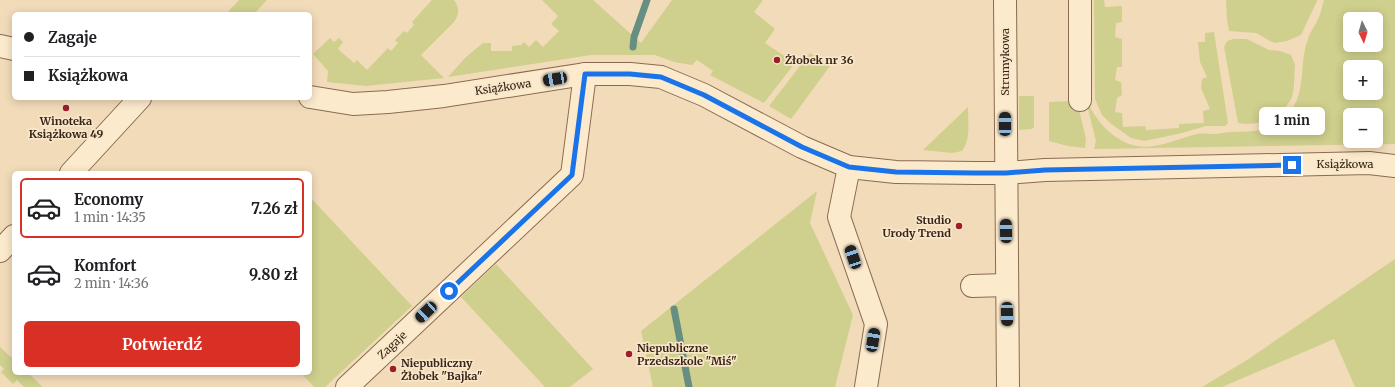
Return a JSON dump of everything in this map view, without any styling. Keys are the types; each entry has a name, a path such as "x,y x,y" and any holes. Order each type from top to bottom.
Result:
{"street":[{"name":"Strumykowa","path":"1005,0 1008,387"},
{"path":"1080,0 1080,100"},
{"path":"0,46 12,49"},
{"name":"Książkowa","path":"312,98 353,104 388,102 444,96 585,74 630,74 661,77 704,95 802,147 849,167 896,172 1006,173 1045,170 1369,163 1395,166"},
{"name":"Zagaje","path":"347,387 572,175 585,74"},
{"path":"73,171 138,100"},
{"path":"849,167 839,216 876,324 866,387"},
{"path":"0,251 12,238"},
{"path":"972,286 1007,285"}],"green space":[{"path":"239,0 267,0 256,12 228,12"},
{"path":"431,0 454,0 458,8 458,14 454,22 421,55 444,78 366,86 327,82 328,71 313,54 330,38 334,42 339,38 343,42 338,49 354,63 357,60 367,70 388,48 391,51 398,43 395,40 404,31 407,33 414,25 412,22"},
{"path":"542,0 593,0 641,43 672,0 763,0 754,12 775,29 765,43 795,63 764,103 710,75 713,71 697,60 692,65 674,62 655,55 591,55 448,77 466,57 483,43 491,43 491,51 512,51 512,46 521,45 524,42 529,47 536,40 543,47 559,31 551,24 558,16"},
{"path":"1094,0 1104,0 1105,7 1122,6 1122,22 1116,23 1115,37 1122,39 1122,67 1117,67 1115,80 1121,82 1122,95 1117,98 1115,112 1122,113 1123,127 1145,126 1146,130 1179,128 1179,124 1204,123 1203,111 1210,109 1201,88 1202,79 1207,77 1200,62 1198,42 1205,42 1205,33 1214,32 1228,123 1225,126 1206,126 1144,141 1131,138 1110,123 1102,115 1095,99"},
{"path":"1226,0 1317,1 1301,35 1287,41 1274,43 1256,33 1229,31"},
{"path":"1324,0 1395,0 1395,144 1383,144 1383,108 1343,108 1343,145 1094,149 1096,141 1087,105 1089,105 1101,124 1118,139 1132,145 1149,147 1165,144 1197,134 1255,131 1274,125 1286,116 1293,108 1297,99 1302,79 1305,49 1309,36 1319,17"},
{"path":"1233,39 1247,39 1269,50 1280,51 1291,55 1295,65 1294,88 1291,99 1287,106 1268,120 1253,124 1238,123 1224,47 1227,41"},
{"path":"810,53 830,66 791,119 769,106"},
{"path":"1019,96 1034,96 1034,127 1032,129 1019,130"},
{"path":"1077,101 1086,139 1085,148 1068,146 1049,141 1049,102"},
{"path":"968,107 968,136 965,147 962,151 952,153 923,150"},
{"path":"817,191 810,223 853,315 835,387 653,387 641,331"},
{"path":"312,199 412,306 325,387 314,387 303,375 312,375"},
{"path":"1395,259 1395,387 1355,387 1334,339 1222,387 1202,387 1247,360"},
{"path":"496,264 593,369 570,387 545,387 461,297"},
{"path":"0,347 12,358 12,375 30,375 43,387 24,387 17,380 13,384 1,372 4,369 0,365"}],"waterway":[{"path":"633,47 634,37 647,0"},
{"path":"674,309 689,387"}],"place":[{"name":"Żłobek nr 36","path":"777,60"},
{"name":"Winoteka Książkowa 49","path":"66,108"},
{"name":"Studio Urody Trend","path":"959,226"},
{"name":"Niepubliczne Przedszkole \"Miś\"","path":"629,354"},
{"name":"Niepubliczny Żłobek \"Bajka\"","path":"393,369"}],"route":[{"path":"449,291 572,175 585,74 630,74 661,77 704,95 802,147 849,167 896,172 1006,173 1045,170 1292,165"}]}
